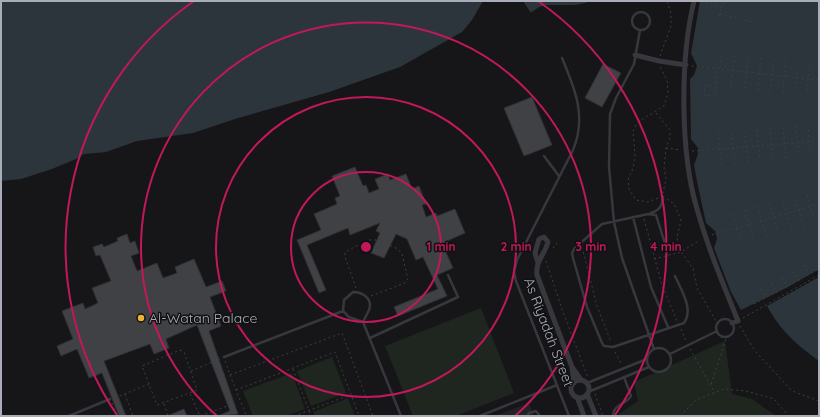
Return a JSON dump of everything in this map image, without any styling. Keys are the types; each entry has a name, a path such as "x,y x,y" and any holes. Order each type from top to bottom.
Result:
{"street":[{"path":"694,1 687,41 687,151 696,208 735,322"},
{"path":"635,55 659,61 686,64"},
{"name":"As Riyadah Street","path":"538,263 537,275 541,289 572,367 574,383"},
{"name":"As Riyadah Street","path":"572,367 586,382"},
{"path":"586,382 590,392 583,397 577,397 572,391 574,383 586,382"},
{"name":"As Riyadah Street","path":"590,392 596,416"},
{"name":"As Riyadah Street","path":"577,397 584,416"}],"lane":[{"path":"640,12 647,15 650,22 647,28 640,30 634,26 632,20 635,15 640,12"},
{"path":"640,30 630,73 616,98 610,114 609,167 614,222 622,258 654,349"},
{"name":"As Riyadah Street","path":"562,58 577,97 580,117 575,144 517,260 514,272 516,281 569,416"},
{"path":"544,156 559,177"},
{"path":"663,197 662,206 658,211 614,222 606,222 596,227 572,253 587,307 604,346 613,347 668,327 684,323 687,319 688,307 675,276"},
{"path":"648,214 656,216 667,250"},
{"path":"633,217 651,287 668,327"},
{"path":"370,338 458,297 448,275"},
{"path":"363,322 370,308 367,297 357,292 346,297 343,303 343,311 349,317 363,322 402,416"},
{"path":"224,358 343,311"},
{"path":"725,319 735,322 733,331 727,336 721,335 717,331 717,322 725,319"},
{"path":"670,354 717,331"},
{"path":"590,392 649,367 660,372 667,369 671,362 670,354 664,349 654,349 649,353 647,359 649,367"},
{"path":"586,382 624,369 647,359"},
{"path":"613,416 613,410 628,401 631,396 624,377"},
{"path":"480,416 557,385"},
{"path":"69,416 110,400"},
{"path":"527,416 533,411 536,411 540,416"}],"path":[{"path":"701,1 722,8"},
{"path":"719,16 724,1"},
{"path":"720,14 752,22"},
{"path":"720,68 722,54"},
{"path":"731,87 735,54"},
{"path":"744,88 748,56"},
{"path":"758,90 761,57"},
{"path":"770,91 774,58"},
{"path":"783,92 786,59"},
{"path":"795,89 798,64"},
{"path":"807,91 810,65"},
{"path":"697,66 819,80"},
{"path":"716,87 705,85 704,95 715,96 716,87 717,68"},
{"path":"656,113 670,130 670,138 666,148 664,167 666,180 663,197 648,202 636,200 629,189 628,180 633,168 635,155 633,131 638,122 656,113"},
{"path":"808,125 810,155"},
{"path":"796,126 799,156"},
{"path":"783,127 786,160"},
{"path":"770,128 773,162"},
{"path":"757,130 760,162"},
{"path":"744,131 748,164"},
{"path":"718,133 722,166"},
{"path":"732,133 734,165"},
{"path":"698,150 819,141"},
{"path":"794,195 804,227"},
{"path":"807,195 815,220"},
{"path":"663,197 674,204 681,220 677,238 679,249 693,268 697,288 717,322"},
{"path":"782,199 792,231"},
{"path":"769,203 779,235"},
{"path":"654,259 681,252 706,238 819,204"},
{"path":"757,206 766,238"},
{"path":"745,210 754,242"},
{"path":"732,214 742,245"},
{"path":"643,215 662,285 688,345 715,392"},
{"path":"357,292 345,252 368,240 380,240"},
{"path":"552,249 556,242"},
{"path":"580,243 597,306 613,347 624,369"},
{"path":"367,297 405,282 408,279 409,275 402,254 398,249 387,244"},
{"path":"546,260 586,382"},
{"path":"804,265 809,274"},
{"path":"750,294 754,304 777,293 819,269"},
{"path":"793,271 799,281"},
{"path":"819,275 735,322 755,351 792,392 819,401"},
{"path":"782,278 788,287"},
{"path":"772,283 777,293"},
{"path":"761,289 766,298"},
{"path":"230,375 342,333 374,416"},
{"path":"711,384 727,336"},
{"path":"180,350 184,352 197,389 190,394 164,403 156,404 149,384 142,366 180,350"},
{"path":"236,390 335,352 359,416"},
{"path":"191,371 224,358 246,415 243,416"},
{"path":"190,394 200,416 230,405 214,361"},
{"path":"293,368 312,416"},
{"path":"117,416 110,400 149,384"},
{"path":"680,416 696,400 724,390 746,391 774,399 789,416"},
{"path":"590,392 603,416"},
{"path":"125,394 133,416"},
{"path":"294,416 351,394"},
{"path":"164,403 168,416"}],"shaded area":[{"path":"1,1 483,1 472,20 462,32 400,67 329,92 235,119 193,133 137,141 106,152 84,154 52,169 21,179 1,181"},
{"path":"523,1 591,1 576,5 545,7 530,13"},
{"path":"700,1 819,1 819,269 788,287 741,310 731,292 714,248 717,239 715,231 706,223 694,165 698,154 698,148 691,139 690,79 694,75 697,66 691,53"},
{"path":"819,277 819,361 803,349 784,330 767,306"},
{"path":"481,308 514,393 456,416 413,416 385,346"},
{"path":"725,341 732,394 752,399 776,416 620,416 619,414 638,401 634,382"},
{"path":"332,357 346,393 311,406 297,371"},
{"path":"292,373 305,409 286,416 253,416 243,391"},
{"path":"348,398 355,416 315,416 313,412"},
{"path":"529,403 534,416 495,416"}],"pier":[{"path":"521,1 523,1 531,13 539,7 547,5 579,5 593,1 579,7 547,7 539,9 530,15"}],"building":[{"path":"603,64 621,73 602,107 585,98"},
{"path":"532,97 552,145 524,156 504,108"},
{"path":"355,167 363,186 366,185 369,193 379,189 375,179 388,174 390,180 406,174 412,189 419,186 426,204 422,205 426,217 436,213 437,216 455,209 465,233 447,241 449,246 444,248 453,268 437,275 447,296 398,316 394,307 438,289 423,257 416,260 407,239 396,234 384,258 371,253 380,233 376,231 380,223 350,235 348,228 307,245 326,290 319,293 297,240 321,230 314,214 337,204 335,198 340,196 332,176"},
{"name":"Al-Watan Palace","path":"127,234 130,243 135,241 139,253 131,256 137,271 157,263 163,278 177,273 175,267 194,259 206,287 222,281 226,291 210,297 221,326 209,331 238,414 218,416 230,411 197,325 166,339 169,348 154,354 150,344 104,361 126,416 119,416 102,373 89,378 77,349 61,356 57,346 73,339 62,311 83,303 85,309 98,303 92,288 111,281 100,255 96,256 93,247 102,244 104,247 118,241 117,238"},
{"path":"184,409 187,416 167,416"}],"place":[{"name":"Al-Watan Palace","path":"141,318"}]}
